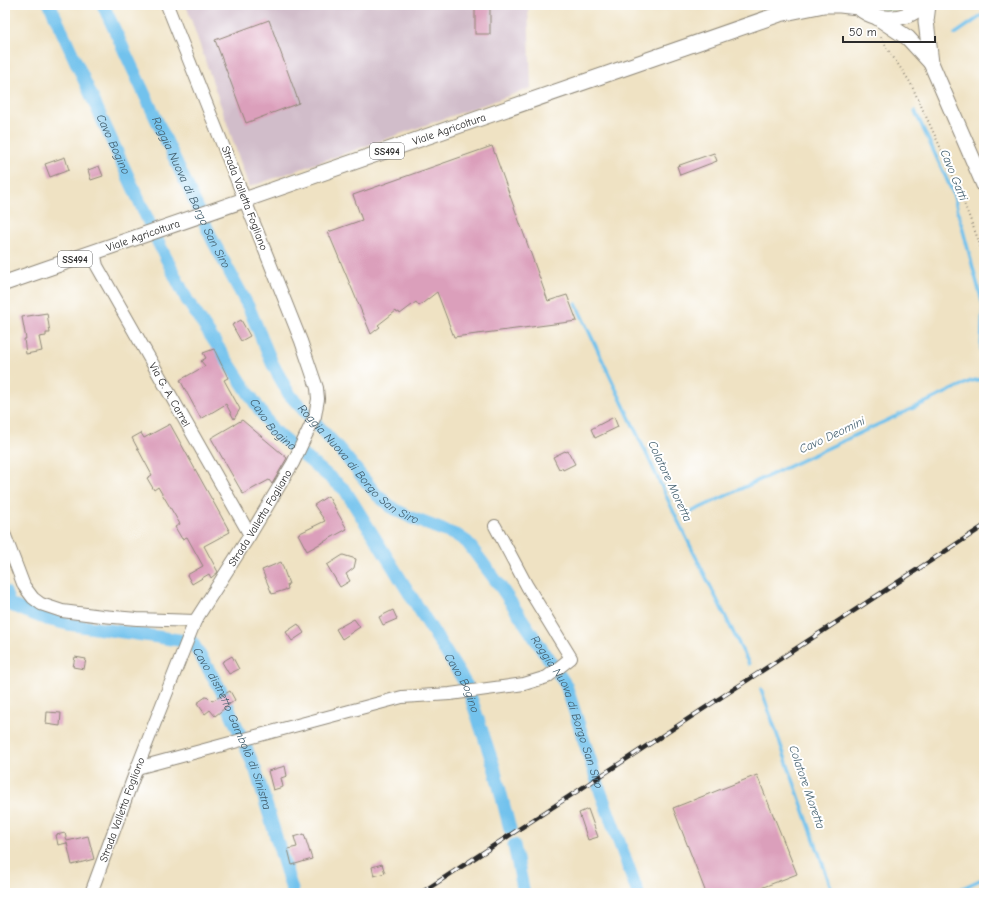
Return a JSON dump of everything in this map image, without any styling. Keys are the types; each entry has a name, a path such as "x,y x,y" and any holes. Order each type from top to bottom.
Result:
{"main road":[{"name":"Viale Agricoltura","path":"780,14 795,5"},
{"name":"Viale Agricoltura","path":"5,283 780,14 824,5 840,5 857,6 875,16 887,18 904,16 923,5"},
{"path":"928,5 926,21 931,63 984,185"},
{"path":"875,16 908,38 931,63"}],"street":[{"name":"Strada Valletta Fogliano","path":"91,893 137,768 193,626 250,535 299,452 315,416 318,399 317,388 302,341 167,5"},
{"name":"Via G. A. Carrel","path":"94,252 97,266 250,535"},
{"path":"137,768 402,697 450,694 524,684 547,677 571,658 527,586 495,526"},
{"path":"5,536 24,586 33,598 45,606 62,611 193,626"}],"path":[{"path":"875,16 877,29 889,51 910,82 950,168 978,239 984,260"}],"shaded area":[{"path":"186,5 528,5 531,88 249,187"}],"green space":[{"path":"870,5 911,5 901,9 885,10"}],"building":[{"path":"475,5 490,5 490,34 475,34"},
{"path":"269,20 299,103 246,123 215,40"},
{"path":"492,146 548,301 567,295 577,321 454,337 437,292 419,306 416,302 400,314 396,311 378,325 380,327 371,334 328,232 362,220 353,195"},
{"path":"714,153 717,161 680,175 677,166"},
{"path":"65,157 69,170 50,177 45,164"},
{"path":"99,166 103,176 91,180 88,170"},
{"path":"47,313 50,333 46,333 46,336 39,337 42,351 26,354 24,339 26,339 22,317"},
{"path":"241,320 250,336 241,341 232,325"},
{"path":"214,349 228,378 224,380 240,409 234,419 226,404 201,419 180,380 205,366 201,361 206,358 203,353"},
{"path":"614,417 618,427 595,438 591,429"},
{"path":"242,420 287,458 272,484 269,480 243,494 211,438"},
{"path":"170,424 230,532 204,546 218,572 211,578 209,574 192,584 187,575 203,566 187,537 182,539 175,527 180,524 158,487 154,490 147,478 152,475 132,438 141,433 144,438"},
{"path":"568,451 575,464 563,470 562,468 559,469 553,457"},
{"path":"328,496 347,529 307,551 298,534 325,521 314,505"},
{"path":"343,555 356,559 354,568 346,574 350,581 340,587 327,565"},
{"path":"281,562 289,584 287,584 288,589 272,594 262,570"},
{"path":"393,610 397,619 383,625 379,617"},
{"path":"354,619 360,627 342,639 336,629"},
{"path":"298,624 304,633 292,641 286,632"},
{"path":"232,656 239,669 229,674 222,662"},
{"path":"75,657 86,659 84,669 73,667"},
{"path":"230,691 235,700 215,716 210,710 205,714 197,703 207,696 212,701"},
{"path":"47,712 61,713 60,726 46,724"},
{"path":"285,766 287,776 281,778 283,787 273,790 268,771"},
{"path":"757,775 797,874 748,893 706,893 673,808"},
{"path":"588,809 598,837 588,840 579,813"},
{"path":"65,833 67,841 88,836 94,859 72,865 67,843 58,845 56,835"},
{"path":"304,834 312,859 292,865 288,849 297,847 294,837"},
{"path":"382,864 385,873 374,876 372,867"}],"waterway":[{"name":"Cavo Bogino","path":"50,5 157,240 187,300 273,430 345,490 467,686 494,767 510,829"},
{"name":"Roggia Nuova di Borgo San Siro","path":"103,5 213,241 249,308 272,363 289,394 341,451 377,495 394,509 412,518 458,536 467,542 500,586 566,685 601,793 638,893"},
{"name":"Cavo Gatti","path":"955,34 984,14"},
{"name":"Cavo Gatti","path":"915,111 953,193 983,305 981,350 984,366"},
{"name":"Colatore Moretta","path":"576,304 678,521 749,664"},
{"name":"Cavo Deomini","path":"689,513 971,381 984,379"},
{"name":"Cavo distretto Gambolò di Sinistra","path":"5,592 9,603 13,606 46,619 68,624 192,642 221,690 256,771 293,893"},
{"name":"Colatore Moretta","path":"761,689 833,893"},
{"name":"Cavo Bogino","path":"514,845 524,893"},
{"name":"Cavo Gatti","path":"952,893 984,878"}],"railway":[{"path":"421,893 984,526"}]}
